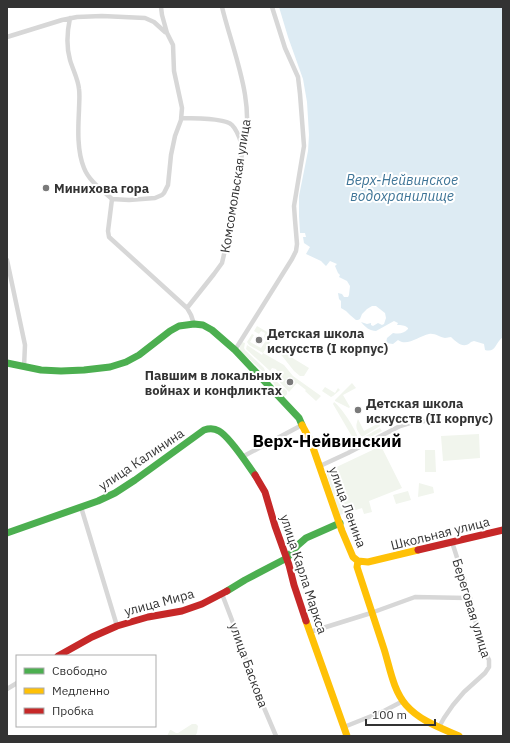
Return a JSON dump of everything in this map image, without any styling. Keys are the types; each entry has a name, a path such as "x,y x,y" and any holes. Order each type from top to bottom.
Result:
{"street":[{"path":"161,7 167,34"},
{"name":"Комсомольская улица","path":"187,308 222,263 229,233 246,137 246,102 236,55 222,7"},
{"path":"235,350 296,252 297,244 294,206 304,146 300,85 296,71 284,44 272,7"},
{"path":"7,37 70,18 102,16 145,18 154,22 167,34 172,42 174,71 181,101 182,118 169,162 168,185 164,193 159,197 151,199 112,199 89,177 84,168 79,153 79,90 67,49 67,36 70,18"},
{"path":"182,118 226,121 233,126 243,148"},
{"path":"7,364 41,370 61,371 110,367 126,362 139,355 175,328 194,324 187,308 111,239 108,231 112,199"},
{"path":"7,260 25,346 24,367"},
{"name":"улица Ленина","path":"194,324 203,325 214,331 235,350 299,418 311,442 353,557 358,561 357,568 371,613 403,701 409,708 419,715 439,727 459,736"},
{"path":"320,466 400,426 413,422 425,421"},
{"path":"242,457 302,424"},
{"name":"улица Калинина","path":"7,533 98,501 115,493 204,430 211,428 218,430"},
{"name":"улица Карла Маркса","path":"218,430 242,457 265,492 275,526 287,558 294,585 347,736"},
{"path":"81,507 117,626"},
{"path":"287,558 306,538 340,523"},
{"name":"Школьная улица","path":"358,561 368,562 503,530"},
{"name":"Береговая улица","path":"439,727 453,704 485,673 489,667 489,660 485,652 471,606 471,601 452,542"},
{"name":"улица Мира","path":"60,655 92,637 117,626 148,617 182,611 202,604 287,558"},
{"name":"улица Баскова","path":"222,594 240,641 253,682 276,736"},
{"path":"310,632 371,613 415,597 467,598 471,601"},
{"path":"7,689 16,684"},
{"path":"344,727 384,711 403,701"}],"shaded area":[{"path":"257,326 274,336 263,353 249,345 247,342 252,334 254,335 250,342 261,348 267,339 264,337 265,333 261,331 259,334 254,331"},
{"path":"242,342 245,343 245,350 264,368 266,374 240,351"},
{"path":"282,344 284,345 281,351 309,368 304,376 300,376 294,371 279,352 278,347"},
{"path":"247,345 262,355 263,353 284,365 293,376 321,396 316,401 297,383 289,392 274,376 277,374 276,369 272,368 270,371 246,349"},
{"path":"270,378 274,379 287,391 287,394 284,397 276,387"},
{"path":"352,383 356,388 343,395 350,407 349,408 335,400"},
{"path":"325,387 335,393 338,388 340,390 331,397 322,391"},
{"path":"334,402 348,418 358,438 354,440 333,404"},
{"path":"358,419 364,431 379,423 380,426 362,437 357,428"},
{"path":"380,428 382,431 363,441 362,438"},
{"path":"479,434 480,458 443,461 441,436"},
{"path":"381,446 402,488 369,501 372,512 364,514 362,508 340,515 326,472"},
{"path":"425,450 435,450 436,472 425,472"},
{"path":"419,483 433,487 434,493 418,497"},
{"path":"408,491 411,500 396,504 393,495"},
{"path":"192,724 196,724 198,726 195,736 167,736 170,730 178,733"}],"water":[{"name":"Верх-Нейвинское водохранилище","path":"279,7 503,7 503,337 493,349 489,351 485,350 484,344 474,341 463,345 451,337 445,338 431,334 409,342 402,342 398,340 393,344 386,343 387,338 393,333 403,333 408,328 397,325 398,323 394,321 376,331 364,326 361,322 367,324 371,323 373,326 378,323 382,325 384,324 386,318 385,313 376,306 372,306 362,314 360,319 356,320 341,308 341,301 338,293 342,294 344,297 348,297 350,286 347,281 339,277 340,275 335,266 337,264 330,261 326,266 321,261 306,254 310,247 304,243 303,237 306,237 305,233 300,233 299,196 308,151 309,135 307,102 303,79"}],"traffic: fast":[{"path":"7,363 41,370 61,371 110,367 126,362 139,355 170,331 179,326 194,324 203,325 212,330 235,350 299,418 302,425"},
{"path":"7,533 98,501 115,493 206,429 215,429 223,434 238,451 255,475"},
{"path":"227,591 287,558 306,538 340,523"}],"traffic: slow":[{"path":"302,425 311,442 342,531 353,557 358,561 368,562 418,550"},
{"path":"358,561 357,567 398,693 406,705 424,720 459,736"},
{"path":"306,621 347,736"}],"traffic: jam":[{"path":"255,475 265,492 306,621"},
{"path":"418,550 503,530"},
{"path":"60,655 92,637 117,626 148,617 182,611 202,604 227,591"}],"place":[{"name":"Минихова гора","path":"46,188"},
{"name":"Детская школа искусств (I корпус)","path":"259,340"},
{"name":"Павшим в локальных войнах и конфликтах","path":"290,382"},
{"name":"Детская школа искусств (II корпус)","path":"358,410"}],"district":[{"name":"Верх-Нейвинский","path":"327,441"}]}
